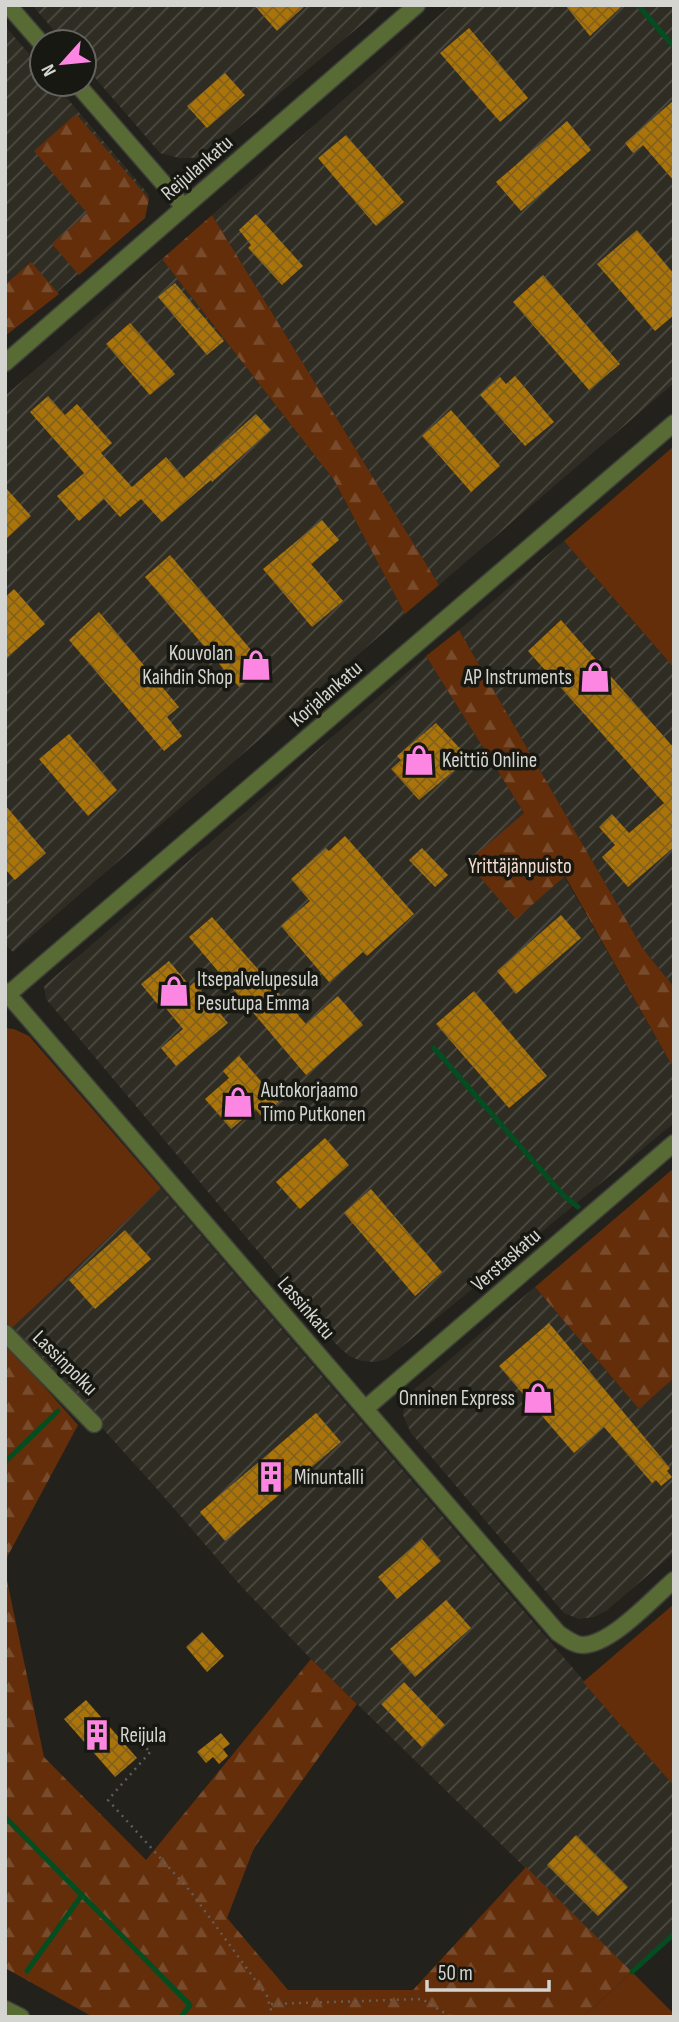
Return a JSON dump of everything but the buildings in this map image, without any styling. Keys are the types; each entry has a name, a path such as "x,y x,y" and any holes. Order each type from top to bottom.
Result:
{"street":[{"path":"8,5 28,28"},
{"name":"Reijulankatu","path":"5,363 416,5"},
{"path":"89,98 184,207"},
{"name":"Korjalankatu","path":"6,994 674,423"},
{"name":"Lassinkatu","path":"6,994 558,1633 580,1645 602,1640 674,1580"},
{"name":"Verstaskatu","path":"366,1408 674,1143"},
{"name":"Lassinpolku","path":"5,1333 94,1424"},
{"path":"5,2008 21,2017"}],"path":[{"path":"134,1742 151,1751 108,1800 191,1892 267,1996 273,2017"},
{"path":"270,2004 422,1999 451,2017"}],"shaded area":[{"path":"32,5 385,5 207,154 197,158 179,158 160,153 98,81 98,28 52,28"},
{"path":"451,5 674,5 674,383 439,585 212,215"},
{"path":"5,26 28,53 28,98 67,98 149,195 145,218 5,336"},
{"path":"162,259 334,480 405,614 13,952 5,944 5,396"},
{"path":"564,541 674,668 674,987 643,949 459,630"},
{"path":"426,656 524,813 468,862 564,876 674,1069 674,1123 387,1359 361,1361 349,1356 335,1343 46,999 44,986"},
{"path":"161,1188 674,1786 674,1934 632,1972 311,1659 240,1585 12,1328"},
{"path":"535,1287 639,1409 674,1378 674,1553 606,1611 594,1617 579,1619 564,1613 411,1433 403,1415 405,1402 416,1388"}],"green space":[{"path":"76,114 149,199 145,218 79,275 52,244 87,213 34,151"},
{"path":"212,215 439,585 405,614 334,480 162,259"},
{"path":"31,262 59,294 5,336 5,285"},
{"path":"674,446 674,668 564,541"},
{"name":"Yrittäjänpuisto","path":"459,630 643,949 674,987 674,1069 565,876 516,919 467,862 524,813 426,656"},
{"path":"5,1028 29,1036 161,1188 12,1328 5,1321"},
{"path":"674,1168 674,1378 639,1409 535,1287"},
{"path":"8,1346 78,1425 5,1561 5,1349"},
{"path":"5,1571 44,1757 146,1860 311,1659 357,1704 254,1848 227,1918 288,1990 413,1990 526,1867 632,1972 583,2017 93,2017 5,1968"},
{"path":"674,1604 674,1786 583,1682"},
{"path":"632,1972 674,2017 583,2017"}],"waterway":[{"path":"638,5 674,47"},
{"path":"434,1048 563,1195 578,1207"},
{"path":"5,1462 58,1411"},
{"path":"5,1817 190,2005 181,2017"},
{"path":"27,1971 82,1895"},
{"path":"632,1972 674,1934"}],"place":[{"name":"Kouvolan Kaihdin Shop","path":"256,665"},
{"name":"AP Instruments","path":"595,677"},
{"name":"Keittiö Online","path":"419,760"},
{"name":"Itsepalvelupesula Pesutupa Emma","path":"174,991"},
{"name":"Autokorjaamo Timo Putkonen","path":"238,1102"},
{"name":"Onninen Express","path":"538,1398"},
{"name":"Minuntalli","path":"271,1477"},
{"name":"Reijula","path":"97,1735"}]}
